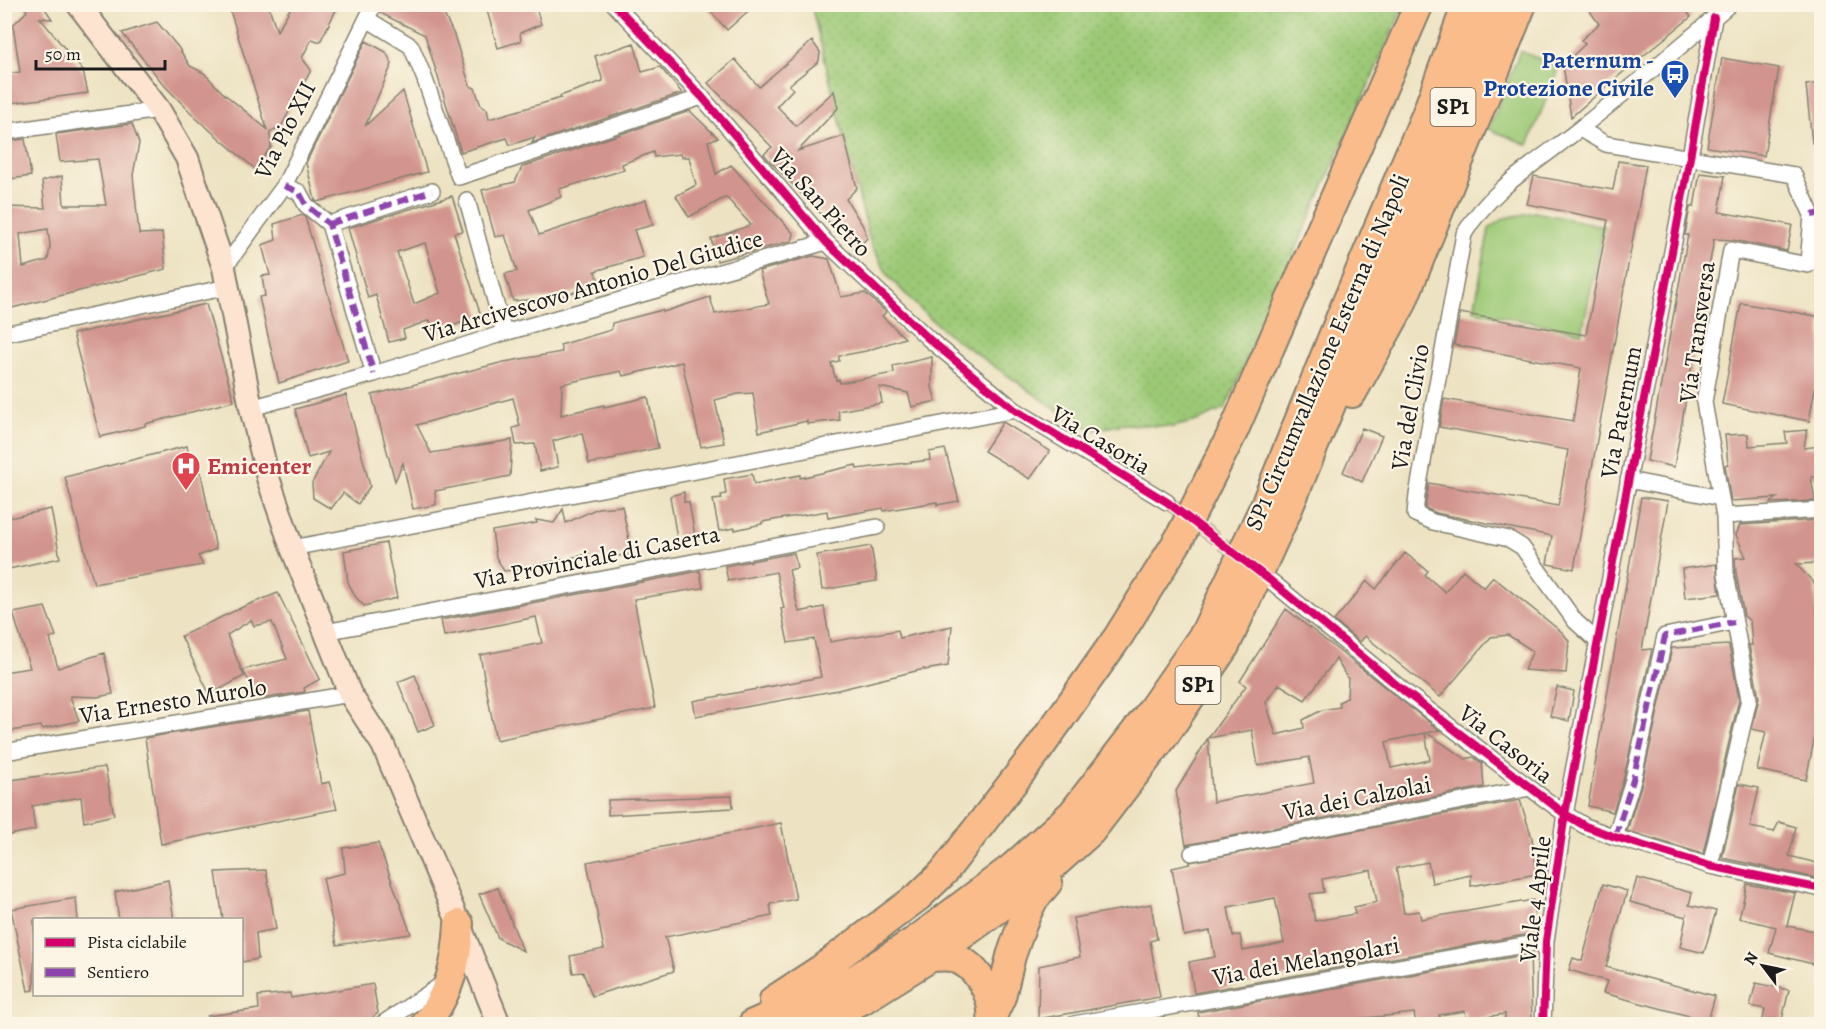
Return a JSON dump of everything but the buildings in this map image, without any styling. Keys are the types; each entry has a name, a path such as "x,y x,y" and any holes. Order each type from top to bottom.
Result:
{"highway":[{"path":"737,1024 820,970 919,896 943,873 1038,750 1118,637 1179,539 1234,430 1419,4"},
{"name":"SP1 Circumvallazione Esterna di Napoli","path":"812,1024 862,1000 931,957 1030,886 1068,853 1091,831 1164,736 1225,646 1287,511 1311,452 1400,206 1426,115 1467,4"},
{"name":"SP1 Circumvallazione Esterna di Napoli","path":"753,1024 855,979 918,939 1013,867 1072,814 1146,718 1205,633 1493,4"},
{"path":"1311,452 1349,398 1401,305 1522,4"},
{"path":"992,1019 1001,998 1011,956 1024,919 1033,900 1068,853"},
{"path":"426,1024 438,1008 452,977 458,954 459,924"},
{"path":"931,957 951,957 968,965 980,979 991,999 992,1019"}],"main road":[{"path":"78,4 159,110 187,158 226,278 251,408 268,478 292,548 350,694 383,745 499,1024"}],"street":[{"name":"Via Pio XII","path":"226,278 284,186 374,4"},
{"name":"Via San Pietro","path":"614,4 702,97 826,242 929,339 1015,410"},
{"path":"1714,18 1730,4"},
{"name":"Via del Clivio","path":"1598,642 1575,621 1522,547 1509,539 1433,522 1415,514 1464,234 1474,216 1489,200 1580,129 1714,18"},
{"name":"Via Paternum","path":"1565,814 1690,157 1714,18"},
{"path":"367,19 411,46 459,177 702,97"},
{"path":"4,132 159,110"},
{"path":"1580,129 1606,144 1690,157"},
{"name":"Via Transversa","path":"1690,157 1794,175 1816,214 1808,265 1731,250 1704,402 1724,516 1726,574 1749,699 1710,866"},
{"path":"284,186 299,192 306,205 329,224 374,374"},
{"path":"329,224 432,191"},
{"path":"467,200 504,333"},
{"name":"Via Arcivescovo Antonio Del Giudice","path":"251,408 374,374 504,333 826,242"},
{"path":"4,334 226,278"},
{"path":"292,548 1015,410"},
{"name":"Via Casoria","path":"1015,410 1167,502"},
{"path":"1628,480 1721,498"},
{"path":"1724,516 1821,510"},
{"name":"Via Provinciale di Caserta","path":"325,632 877,527"},
{"name":"Via Casoria","path":"1271,581 1404,691 1530,788 1585,826 1710,866 1821,889"},
{"path":"1615,837 1633,780 1665,636 1734,622"},
{"name":"Via Ernesto Murolo","path":"4,752 350,694"},
{"name":"Via dei Calzolai","path":"1192,853 1530,788"},
{"name":"Viale 4 Aprile","path":"1543,1024 1546,941 1565,814"},
{"name":"Via dei Melangolari","path":"1074,1024 1546,941"},
{"path":"382,1024 452,977"}],"green space":[{"path":"811,5 1404,5 1225,409 1197,421 1173,427 1124,424 1094,430 1073,421 948,334 889,277 871,245"},
{"path":"1520,51 1559,67 1528,145 1489,129"},
{"path":"1535,212 1604,226 1582,332 1474,311 1489,229 1505,218"}],"tunnel":[{"path":"1167,502 1244,560"}],"marked path":[{"path":"284,186 299,192 306,205 329,224 374,374"},
{"path":"329,224 432,191"},
{"path":"1812,215 1822,213"},
{"path":"1615,837 1633,780 1665,636 1734,622"}],"cycle path":[{"path":"614,4 702,97 826,242 929,339 1015,410 1167,502 1271,581 1404,691 1565,814 1585,826 1615,837 1710,866 1822,889"},
{"path":"1543,1024 1546,941 1565,814 1690,157 1714,18"}],"place":[{"name":"Paternum - Protezione Civile","path":"1675,100"},
{"name":"Emicenter","path":"186,492"}]}
